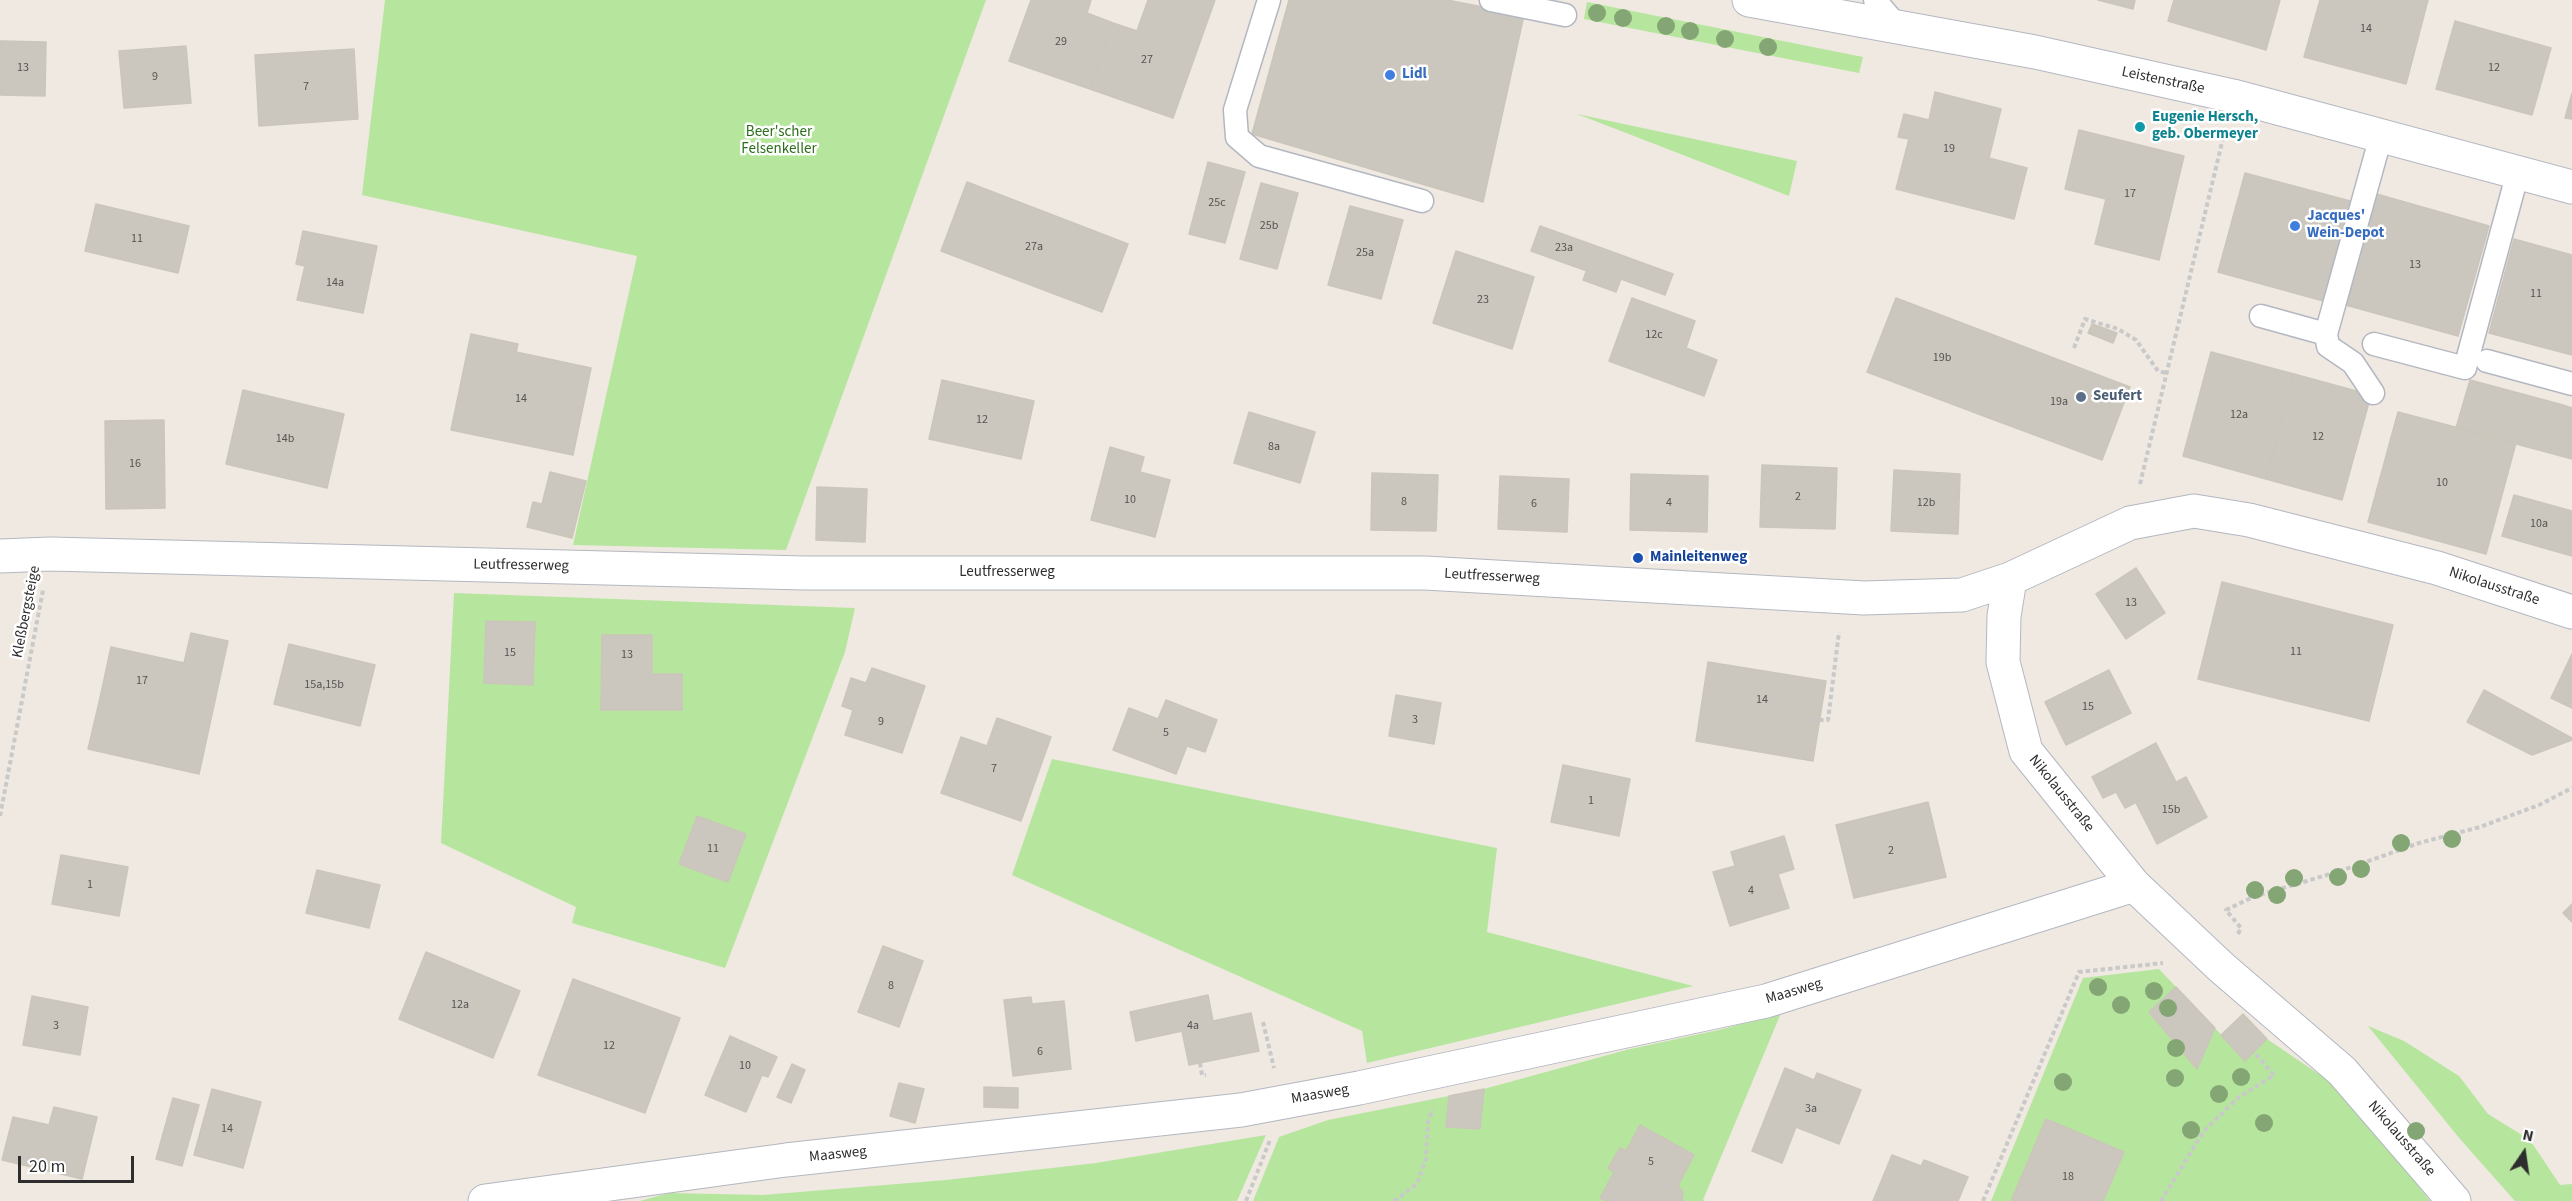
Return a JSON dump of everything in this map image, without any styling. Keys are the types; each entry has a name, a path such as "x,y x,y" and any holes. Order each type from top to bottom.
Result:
{"street":[{"name":"Leistenstraße","path":"1749,0 2035,52 2233,96 2572,187"},
{"name":"Nikolausstraße","path":"2454,1201 2342,1071 2221,967 2134,885 2026,751 2003,662 2004,616 2010,579 2130,523 2194,511 2249,520 2437,568 2572,612"},
{"name":"Leutfresserweg","path":"0,556 50,554 804,573 1425,573 1864,598 1962,595 2010,579"},
{"name":"Maasweg","path":"500,1200 786,1160 1241,1110 1438,1073 1766,1001 2134,885"}],"lane":[{"path":"1269,0 1235,110 1237,137 1259,156 1422,201"},
{"path":"1491,0 1565,15"},
{"path":"1875,0 1897,26"},
{"path":"2373,393 2353,363 2328,346 2326,334 2381,136"},
{"path":"2374,344 2465,368 2518,172"},
{"path":"2261,316 2326,334"},
{"path":"2487,361 2572,384"}],"path":[{"path":"2130,523 2233,96"},
{"path":"2074,348 2085,319 2118,329 2136,340 2158,371 2166,373"},
{"name":"Kleßbergsteige","path":"0,816 50,554"},
{"path":"1819,720 1828,720 1840,622"},
{"path":"2241,928 2226,910 2253,897 2340,871 2419,843 2480,826 2539,805 2572,788"},
{"path":"1983,1201 2079,972 2165,963"},
{"path":"1263,1022 1275,1070"},
{"path":"2162,1201 2203,1132 2239,1097 2274,1075 2254,1052"},
{"path":"1246,1201 1273,1134 1271,1104"},
{"path":"1394,1201 1417,1184 1426,1158 1428,1122 1434,1106"}],"green space":[{"name":"Beer'scher Felsenkeller","path":"385,0 986,0 786,550 573,545 637,256 362,195"},
{"path":"1587,2 1863,57 1859,73 1584,19"},
{"path":"1577,114 1797,161 1789,196"},
{"path":"454,593 855,608 845,652 725,968 572,923 576,907 441,843"},
{"path":"1052,759 1497,848 1487,932 1693,986 1367,1063 1362,1031 1012,875"},
{"path":"2159,969 2245,1060 2267,1039 2326,1079 2401,1163 2430,1201 1991,1201 2083,978"},
{"path":"1781,1013 1703,1200 1705,1201 1253,1201 1279,1137 1328,1120 1484,1089 1626,1050 1723,1029"},
{"path":"2368,1026 2404,1041 2459,1076 2488,1114 2530,1140 2560,1185 2572,1184 2572,1201 2515,1201 2460,1139"},
{"path":"1266,1135 1237,1201 640,1201 669,1193 763,1195 946,1180 1096,1163"}],"building":[{"path":"1031,0 1091,0 1087,13 1113,23 1090,89 1009,61"},
{"path":"1148,0 1215,0 1173,118 1090,89 1113,23 1137,31"},
{"name":"Lidl","path":"1289,0 1447,0 1524,15 1483,202 1252,134"},
{"path":"2098,0 2135,0 2133,9"},
{"path":"2174,0 2280,0 2266,50 2168,21"},
{"path":"2320,0 2428,0 2406,84 2304,57"},
{"path":"2455,21 2551,48 2532,115 2436,89"},
{"path":"0,41 46,42 45,96 0,95"},
{"path":"186,46 191,103 124,108 119,51"},
{"path":"354,49 358,119 259,126 255,55"},
{"path":"1935,92 2001,109 1989,158 2027,168 2014,219 1896,189 1909,139 1898,137 1904,114 1929,120"},
{"path":"2572,93 2572,119 2565,118"},
{"path":"2079,130 2184,156 2159,260 2095,244 2106,199 2065,189"},
{"path":"1208,162 1245,172 1225,243 1189,234"},
{"path":"2245,173 2354,202 2327,302 2218,272"},
{"path":"967,182 1128,244 1102,312 941,251"},
{"path":"1261,183 1298,193 1277,269 1240,259"},
{"path":"2373,193 2489,226 2458,336 2342,304"},
{"path":"96,204 189,226 178,273 85,251"},
{"path":"1350,206 1403,220 1381,299 1328,285"},
{"path":"1540,226 1596,246 1587,271 1531,251"},
{"path":"303,231 377,246 363,313 297,300 305,266 296,264"},
{"path":"2514,239 2572,255 2572,355 2489,333"},
{"path":"1596,246 1673,274 1665,295 1621,279 1616,292 1583,280"},
{"path":"1456,251 1534,277 1512,349 1433,323"},
{"path":"1632,298 1695,321 1686,348 1717,360 1704,396 1609,361"},
{"path":"1896,298 2017,344 1989,418 1867,372"},
{"path":"2092,324 2117,333 2113,343 2088,333"},
{"path":"471,334 518,344 516,352 591,368 573,455 451,430"},
{"path":"2017,344 2130,387 2102,460 1989,418"},
{"path":"2211,352 2294,374 2266,479 2183,456"},
{"path":"2294,374 2371,395 2342,500 2266,479"},
{"path":"942,380 1034,401 1021,459 929,439"},
{"path":"2470,380 2563,405 2550,453 2456,428"},
{"path":"243,390 344,414 327,488 226,464"},
{"path":"2563,405 2572,408 2572,459 2550,453"},
{"path":"1249,412 1315,432 1300,483 1234,463"},
{"path":"2398,412 2516,443 2486,554 2368,522"},
{"path":"164,420 165,508 106,509 105,421"},
{"path":"1110,447 1144,457 1140,472 1170,480 1155,537 1091,520"},
{"path":"1762,465 1837,468 1835,529 1760,527"},
{"path":"1894,470 1960,474 1958,534 1891,531"},
{"path":"550,472 586,481 572,538 527,527 533,502 542,504"},
{"path":"1372,473 1438,475 1436,531 1371,530"},
{"path":"1631,474 1708,476 1707,532 1630,530"},
{"path":"1500,476 1569,479 1567,532 1498,529"},
{"path":"817,487 867,489 865,542 816,540"},
{"path":"2514,495 2572,511 2572,556 2502,536"},
{"path":"2136,568 2165,613 2126,639 2096,594"},
{"path":"2222,582 2393,625 2369,721 2198,679"},
{"path":"486,621 535,622 533,685 484,683"},
{"path":"191,633 228,641 199,774 88,749 100,698 172,714"},
{"path":"602,635 652,635 652,674 682,674 682,710 601,710"},
{"path":"289,644 375,665 360,726 274,704"},
{"path":"111,647 184,663 172,714 100,698"},
{"path":"2572,654 2572,708 2551,698"},
{"path":"1708,662 1826,681 1813,761 1696,741"},
{"path":"872,668 925,686 902,753 845,735 853,710 842,706 851,678 866,683"},
{"path":"2109,670 2131,713 2066,745 2045,702"},
{"path":"2484,690 2572,740 2532,755 2467,722"},
{"path":"1396,695 1441,703 1434,744 1389,736"},
{"path":"1166,700 1217,720 1205,752 1187,746 1176,774 1113,750 1129,708 1158,719"},
{"path":"997,718 1051,737 1021,821 941,793 961,737 987,746"},
{"path":"2156,743 2176,782 2125,808 2116,792 2103,798 2092,777"},
{"path":"1563,765 1630,779 1619,836 1551,822"},
{"path":"2186,777 2207,817 2157,844 2136,803"},
{"path":"1928,802 1946,877 1854,898 1836,825"},
{"path":"697,816 746,834 728,882 679,864"},
{"path":"1784,836 1794,869 1778,874 1789,908 1730,926 1713,872 1735,866 1731,852"},
{"path":"61,855 128,867 119,916 52,904"},
{"path":"317,870 380,885 369,928 306,913"},
{"path":"2572,904 2572,922 2563,913"},
{"path":"883,946 923,961 899,1027 858,1012"},
{"path":"426,952 520,991 493,1058 399,1019"},
{"path":"573,979 680,1018 645,1113 538,1075"},
{"path":"2176,987 2215,1028 2197,1069 2149,1012"},
{"path":"1208,995 1213,1021 1251,1013 1259,1051 1189,1065 1182,1031 1136,1041 1130,1012"},
{"path":"32,996 88,1007 80,1055 23,1045"},
{"path":"1031,997 1032,1004 1064,1001 1071,1069 1013,1076 1004,1000"},
{"path":"2243,1014 2267,1039 2245,1061 2221,1035"},
{"path":"730,1036 777,1057 768,1077 762,1075 746,1112 705,1095"},
{"path":"792,1064 805,1070 791,1103 777,1097"},
{"path":"1785,1068 1814,1080 1817,1073 1861,1090 1839,1144 1796,1127 1782,1163 1752,1151"},
{"path":"899,1083 924,1089 915,1123 890,1116"},
{"path":"984,1087 1018,1088 1018,1108 984,1107"},
{"path":"212,1089 261,1102 243,1168 194,1155"},
{"path":"1484,1089 1480,1129 1446,1127 1449,1096"},
{"path":"173,1098 199,1105 182,1166 156,1159"},
{"path":"54,1107 97,1117 82,1179 2,1160 13,1117 49,1125"},
{"path":"2046,1119 2124,1152 2103,1201 2011,1201"},
{"path":"1640,1125 1694,1155 1678,1186 1683,1192 1682,1201 1605,1201 1600,1198 1614,1172 1608,1168 1620,1148 1626,1151"},
{"path":"1892,1155 1921,1166 1924,1160 1968,1177 1958,1201 1873,1201"}],"place":[{"name":"Lidl","path":"1390,75"},
{"name":"Eugenie Hersch, geb. Obermeyer","path":"2140,127"},
{"name":"Jacques' Wein-Depot","path":"2295,226"},
{"name":"Seufert","path":"2081,397"},
{"name":"Mainleitenweg","path":"1638,558"}]}
